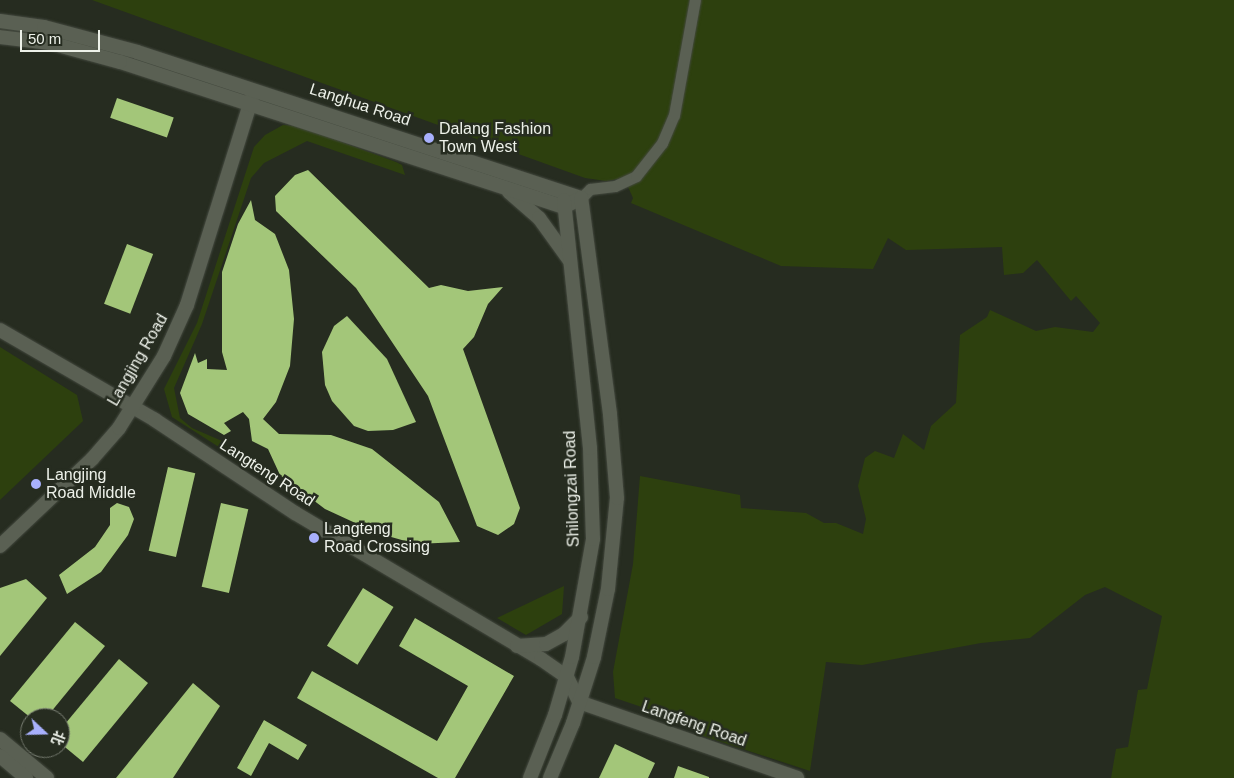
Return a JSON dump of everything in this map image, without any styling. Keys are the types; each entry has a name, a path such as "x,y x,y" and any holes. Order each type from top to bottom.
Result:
{"main road":[{"name":"Langhua Road","path":"0,21 76,34 509,192 564,207"},
{"name":"Langhua Road","path":"0,37 69,47 252,97 581,198"},
{"name":"Langjing Road","path":"0,546 78,475 132,407 164,356 187,305 252,97"},
{"path":"509,192 539,218 570,261"},
{"name":"Shilongzai Road","path":"530,778 567,677 582,616 591,558 593,490 563,192"},
{"path":"550,778 579,702 608,589 616,498 610,414 581,198 564,207"},
{"name":"Langteng Road","path":"0,330 132,407 295,513 567,677"},
{"path":"517,646 546,644 564,634 582,616"},
{"path":"567,677 579,702"},
{"name":"Langfeng Road","path":"579,702 798,778"},
{"path":"0,739 47,778"},
{"path":"0,756 26,778"}],"street":[{"path":"581,198 590,189 615,186 636,176 658,151 674,115 694,0"}],"green space":[{"path":"92,0 1234,0 1234,778 1111,778 1116,749 1128,747 1138,690 1147,689 1162,616 1105,587 1085,595 1030,638 981,643 862,665 826,662 810,771 700,735 698,726 615,698 613,672 633,564 640,476 740,495 741,508 806,513 824,523 836,523 863,534 866,519 858,486 865,458 875,451 894,458 903,434 924,450 931,426 956,403 960,335 987,317 990,310 1036,331 1055,327 1093,332 1100,323 1076,296 1071,301 1037,260 1023,273 1004,275 1002,247 906,250 888,238 873,269 781,266 631,203 633,198 624,178 606,181 585,178"},
{"path":"283,125 298,126 396,162 402,165 405,175 307,141 264,163 251,178 202,324 174,388 180,418 192,428 222,441 226,447 222,449 172,417 164,389 197,323 254,147 265,135"},
{"path":"0,347 77,395 83,421 0,500"},
{"path":"564,586 562,614 526,635 497,618"}],"building":[{"path":"117,98 174,118 167,137 110,118"},
{"path":"308,170 429,288 441,285 468,291 503,287 488,304 474,337 463,349 520,508 514,524 498,535 477,526 428,396 356,288 276,211 275,196 295,175"},
{"path":"251,200 255,220 275,234 289,270 294,319 290,366 276,402 263,419 279,434 331,435 372,449 439,502 460,542 416,544 377,533 325,509 280,475 268,449 252,441 249,419 243,412 224,423 231,431 224,435 188,414 180,393 195,353 198,363 207,359 207,369 227,370 222,352 222,272 238,224"},
{"path":"127,244 153,254 130,314 104,304"},
{"path":"347,316 387,359 416,422 393,430 368,431 354,426 332,401 325,385 322,352 334,326"},
{"path":"168,467 195,473 176,557 149,551"},
{"path":"117,503 129,507 134,519 128,535 101,572 67,594 59,575 95,547 110,525 110,508"},
{"path":"221,503 248,509 229,593 202,587"},
{"path":"26,579 47,598 0,656 0,588"},
{"path":"363,588 394,607 357,665 327,646"},
{"path":"415,618 514,676 455,778 438,778 297,698 312,671 437,741 468,686 399,646"},
{"path":"75,622 105,646 54,708 20,709 10,701"},
{"path":"119,659 148,683 83,762 70,751 70,718"},
{"path":"193,683 220,706 173,778 116,778"},
{"path":"264,720 307,745 298,760 269,743 251,776 237,768"},
{"path":"615,744 655,763 648,778 599,778"},
{"path":"678,766 709,777 709,778 674,778"}],"place":[{"name":"Dalang Fashion Town West","path":"429,138"},
{"name":"Langjing Road Middle","path":"36,484"},
{"name":"Langteng Road Crossing","path":"314,538"}]}
